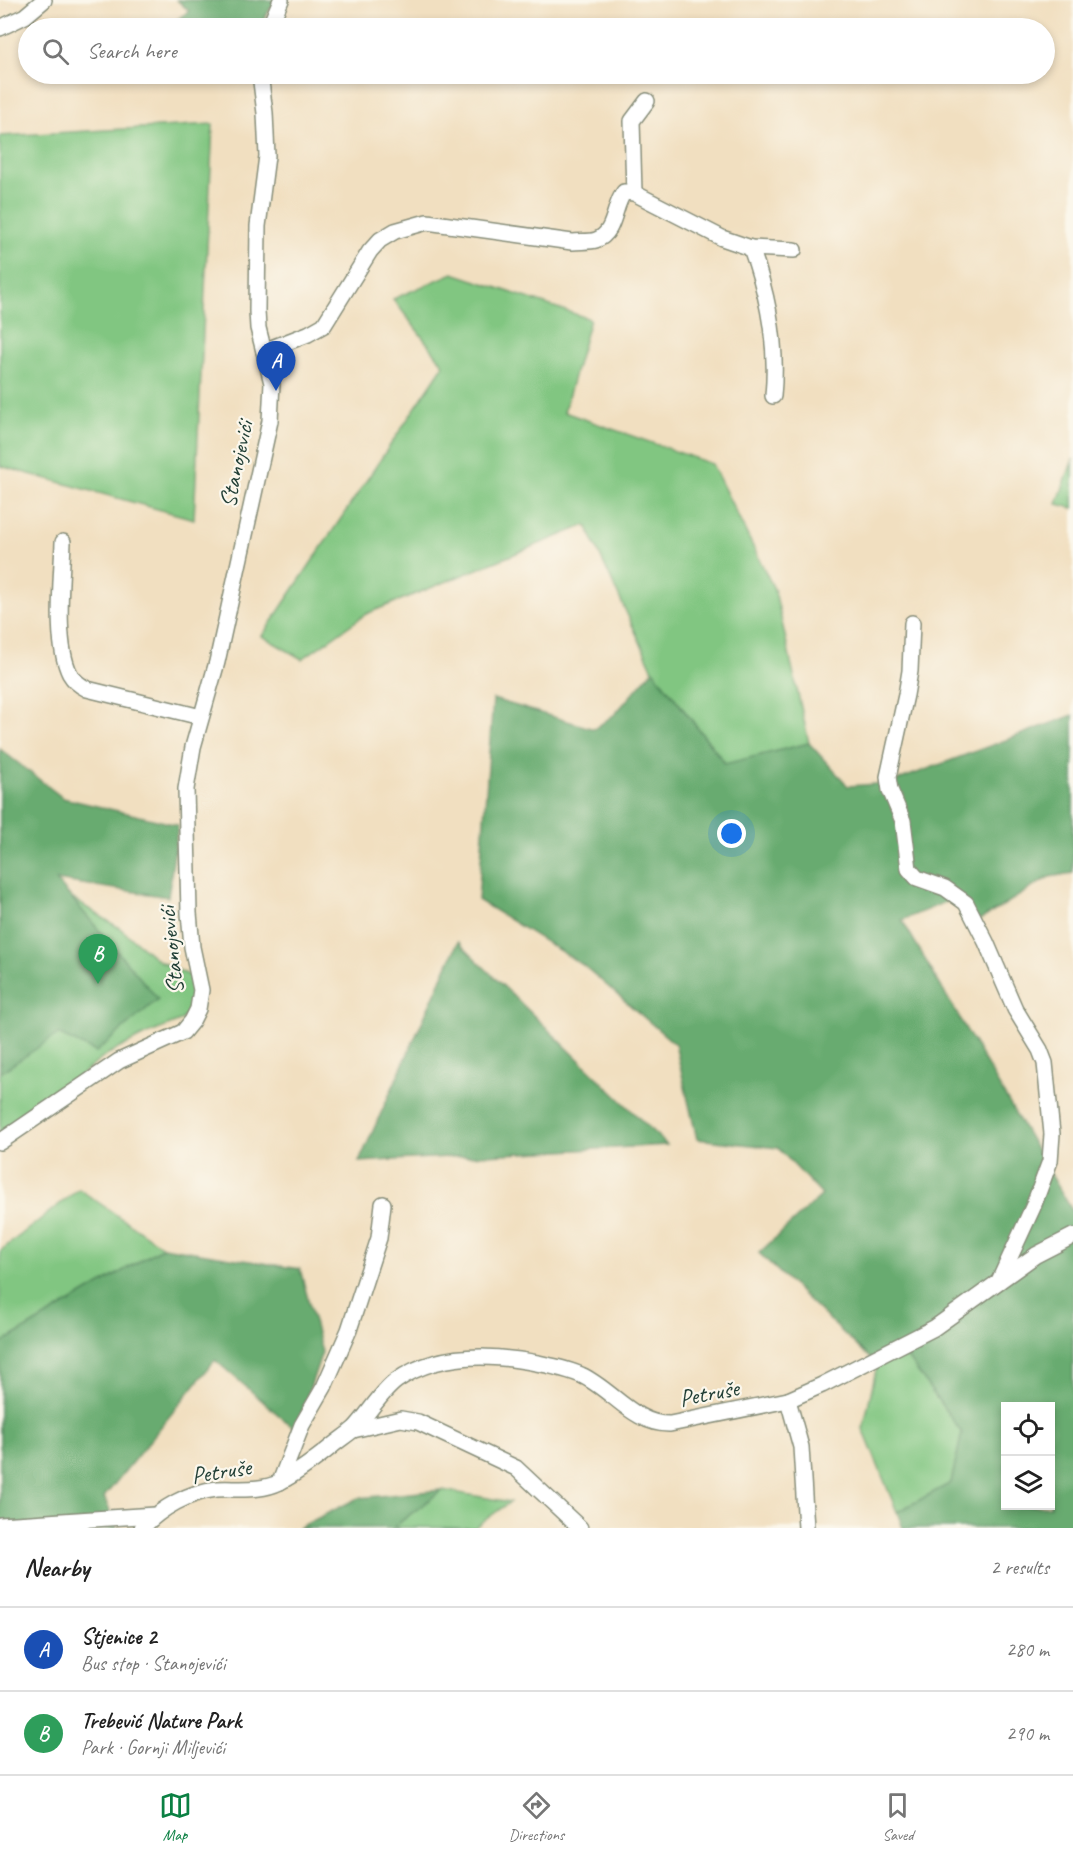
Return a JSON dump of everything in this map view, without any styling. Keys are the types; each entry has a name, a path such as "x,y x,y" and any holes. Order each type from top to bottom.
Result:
{"street":[{"path":"21,18 44,0"},
{"path":"273,18 281,0"},
{"path":"0,28 18,19"},
{"name":"Stanojevići","path":"0,1142 119,1060 183,1032 198,1009 201,990 192,947 189,913 186,789 201,717 217,662 270,421 272,383 258,328 257,312 258,226 267,156 261,84"},
{"path":"634,193 632,121 647,100"},
{"path":"264,351 308,334 324,325 370,251 380,240 395,231 427,222 573,242 596,240 606,234 611,226 619,198 624,192 634,193 722,238 752,248 794,250"},
{"path":"752,248 763,280 771,325 776,374 773,396"},
{"path":"63,542 60,626 69,673 77,684 87,689 201,717"},
{"path":"912,623 910,671 888,777 890,790 903,821 909,869 917,878 945,888 966,903 1015,1009 1040,1050 1044,1063 1052,1134 1050,1161 1033,1207 999,1281"},
{"path":"280,1482 302,1425 324,1387 349,1330 379,1238 383,1204"},
{"name":"Petruše","path":"155,1515 202,1492 262,1488 280,1482 324,1453 353,1430 393,1383 425,1367 452,1359 489,1357 518,1360 551,1366 581,1375 630,1410 649,1422 658,1424 670,1424 788,1400 934,1328 1036,1255 1073,1236"},
{"path":"788,1400 801,1447 806,1528"},
{"name":"Petruše","path":"353,1430 401,1419 418,1422 516,1468 580,1528"},
{"path":"0,1525 110,1521 155,1515"},
{"path":"142,1528 155,1515"}],"green space":[{"path":"177,0 276,0 264,18 179,18 189,11"},
{"path":"213,124 194,519 0,466 0,136"},
{"path":"453,273 590,319 564,412 712,464 775,591 809,743 726,764 653,670 586,525 366,614 302,659 262,636 444,365 393,299"},
{"path":"1073,459 1073,508 1057,504"},
{"path":"653,670 725,764 809,743 848,786 890,783 1073,715 1073,873 1049,877 980,920 953,899 902,920 1073,1212 1073,1528 903,1528 897,1512 951,1483 962,1433 902,1350 877,1365 759,1253 822,1195 778,1148 697,1139 675,1044 583,965 478,900 493,699 594,729 615,714"},
{"path":"0,749 63,798 178,825 168,897 56,880 158,999 96,1052 58,1034 0,1073"},
{"path":"0,839 56,882 73,899 121,929 159,961 195,978 194,1000 188,1013 180,1021 145,1035 108,1054 33,1112 0,1134"},
{"path":"458,942 667,1145 359,1162"},
{"path":"79,1189 163,1247 0,1344 0,1251"},
{"path":"163,1247 300,1269 322,1352 296,1430 215,1360 104,1497 117,1528 0,1528 0,1344"},
{"path":"902,1350 962,1433 951,1483 897,1512 863,1429 877,1365"},
{"path":"442,1490 510,1502 474,1528 394,1527"},
{"path":"442,1490 395,1526 398,1528 298,1528 358,1498"}],"place":[{"name":"Stjenice 2","path":"276,391"},
{"name":"Trebević Nature Park","path":"98,984"}]}
